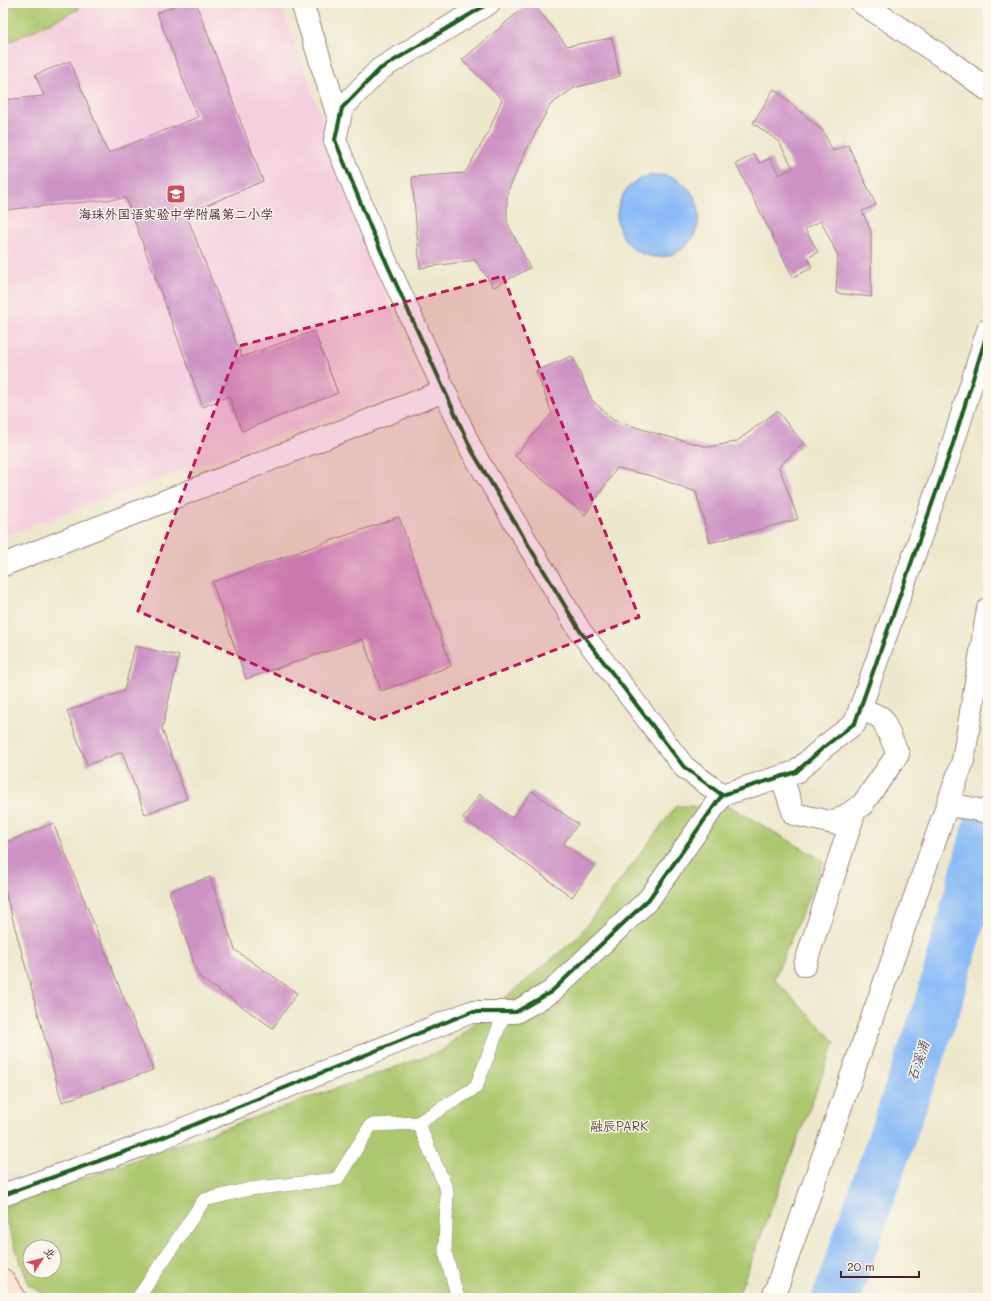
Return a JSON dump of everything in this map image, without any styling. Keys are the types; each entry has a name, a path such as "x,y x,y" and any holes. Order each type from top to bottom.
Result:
{"street":[{"path":"302,3 339,120"},
{"path":"489,3 380,69 342,108 335,140 372,231 472,451 580,631 684,767 722,795"},
{"path":"862,3 949,61 988,90"},
{"path":"3,1195 149,1143 471,1012 516,1012 551,992 649,899 722,795 796,772 824,746 855,723 951,450 988,330"},
{"path":"3,565 444,390"},
{"path":"773,1298 963,761 988,608"},
{"path":"782,776 794,814 834,823 862,805 898,754 882,718 860,708"},
{"path":"948,805 978,810"},
{"path":"805,965 855,810"},
{"path":"3,1280 15,1298"},
{"path":"3,1292 10,1298"}],"lane":[{"path":"138,1298 204,1200 250,1189 337,1179 371,1125 418,1123 476,1087 502,1019 516,1012"},
{"path":"418,1123 447,1190 445,1252 458,1298"}],"highlighted area":[{"path":"503,276 639,617 376,720 138,611 239,346"}],"shaded area":[{"name":"海珠外国语实验中学附属第二小学","path":"3,3 280,3 419,384 3,536"}],"green space":[{"path":"3,3 76,3 79,9 3,45"},
{"name":"融辰PARK","path":"676,806 731,807 824,861 774,979 835,1042 737,1298 51,1298 29,1285 27,1279 62,1279 62,1239 22,1239 22,1266 3,1213 3,1207 441,1051 577,938"}],"water":[{"path":"658,175 666,176 681,182 687,187 692,193 698,208 698,224 692,239 687,245 681,250 666,256 658,257 650,256 635,250 629,245 624,239 618,224 617,216 618,208 624,193 629,187 635,182 650,176"}],"building":[{"path":"182,3 196,3 263,181 186,214 242,357 314,331 338,393 242,431 229,396 203,407 126,198 3,210 3,100 44,96 35,75 70,61 108,153 198,117 157,13"},
{"path":"529,3 533,3 567,46 612,38 620,76 574,88 550,105 527,149 507,193 507,222 530,268 494,287 475,260 420,268 412,177 465,173 488,133 502,99 462,60"},
{"path":"774,89 823,131 833,151 848,145 876,205 862,211 871,231 871,297 836,293 838,256 821,221 805,229 818,252 808,258 812,268 793,277 736,164 754,154 760,163 770,158 779,175 793,168 779,142 753,123"},
{"path":"572,356 592,400 613,420 661,435 708,447 736,442 777,411 803,443 779,467 798,519 710,543 696,492 652,476 617,468 585,515 515,456 552,413 536,371"},
{"path":"399,517 451,666 381,691 363,639 246,679 212,582"},
{"path":"135,646 179,656 162,729 187,799 145,814 122,752 87,765 67,711 124,691"},
{"path":"532,791 578,824 563,844 594,866 572,897 463,818 480,794 512,818"},
{"path":"53,823 153,1070 62,1102 3,883 3,844"},
{"path":"210,877 235,950 297,993 273,1028 199,977 169,891"}],"waterway":[{"name":"石溪涌","path":"836,1298 938,1004 988,821"}],"cycle path":[{"path":"489,3 380,69 342,108 335,140 372,231 472,451 580,631 684,767 722,795 796,772 824,747 855,723 951,450 988,330"},
{"path":"3,1195 149,1143 471,1012 516,1012 551,992 649,899 722,795"}],"place":[{"name":"海珠外国语实验中学附属第二小学","path":"176,194"}]}
